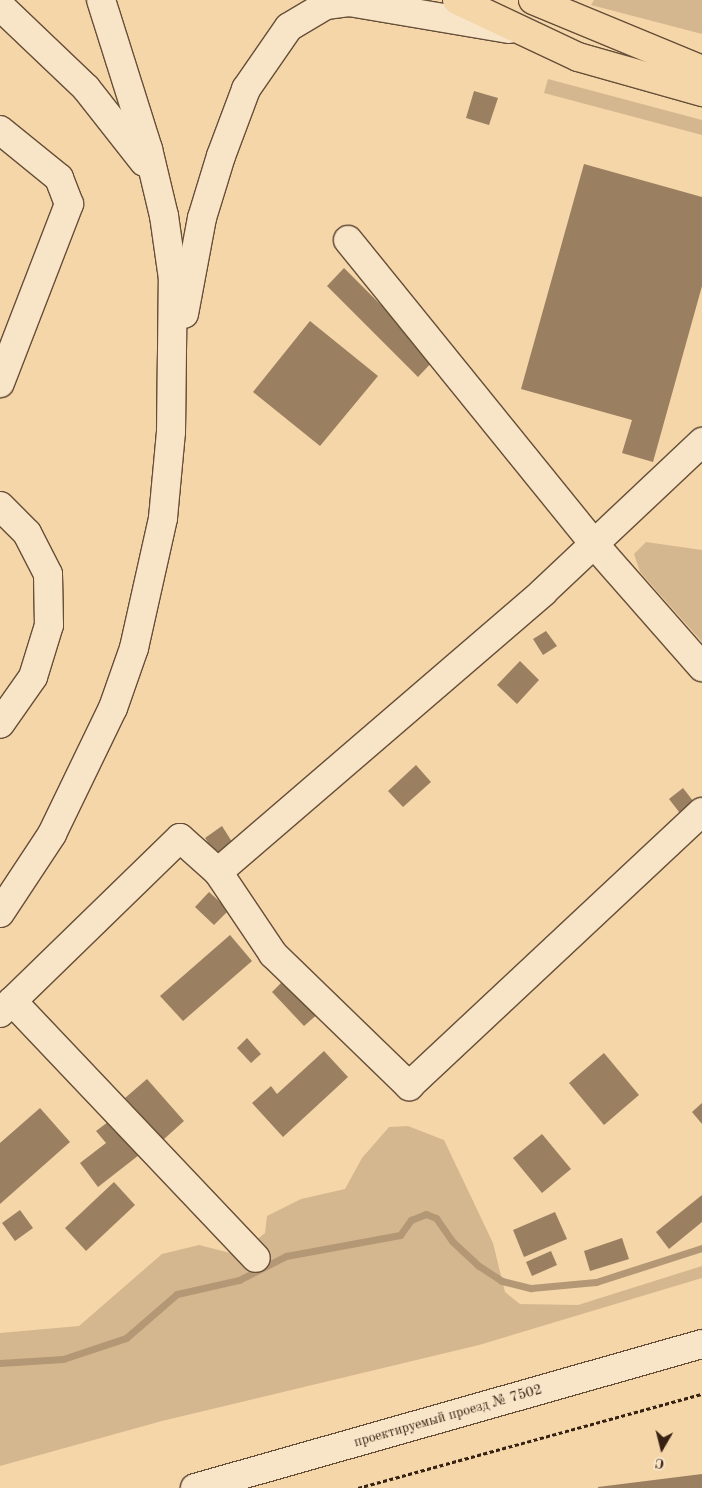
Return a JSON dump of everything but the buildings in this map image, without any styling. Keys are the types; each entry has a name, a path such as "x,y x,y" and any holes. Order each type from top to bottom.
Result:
{"main road":[{"path":"457,0 515,30 578,57 702,92"},
{"path":"533,0 702,70"}],"street":[{"path":"0,913 52,834 83,777 134,648 163,518 174,357 173,280 155,177 101,0"},
{"path":"174,357 202,218 221,156 246,89 288,27 317,9 349,2 515,30"},
{"path":"0,6 86,88 155,177"},
{"path":"0,130 59,178 69,204 0,383"},
{"path":"348,240 594,544 702,667"},
{"path":"218,872 594,544 702,442"},
{"path":"0,506 27,533 48,574 49,625 33,677 0,724"},
{"path":"256,1258 6,1007 180,838 218,872 273,954 409,1086 702,812"},
{"name":"проектируемый проезд № 7502","path":"195,1488 702,1344"}],"path":[{"path":"358,1488 702,1394"}],"shaded area":[{"path":"594,0 702,0 702,34 591,5"},
{"path":"548,79 702,120 702,135 544,93"},
{"path":"646,542 702,550 702,642 640,572 634,554"},
{"path":"408,1126 444,1140 493,1243 505,1292 520,1304 578,1305 702,1266 702,1278 479,1345 162,1421 0,1466 0,1333 79,1326 162,1254 199,1245 238,1255 265,1233 267,1216 301,1199 345,1189 362,1158 389,1127"}],"waterway":[{"path":"0,1363 63,1359 126,1338 177,1294 239,1280 286,1256 400,1235 411,1220 426,1214 436,1218 453,1242 479,1266 502,1281 531,1288 596,1282 702,1248"}]}
